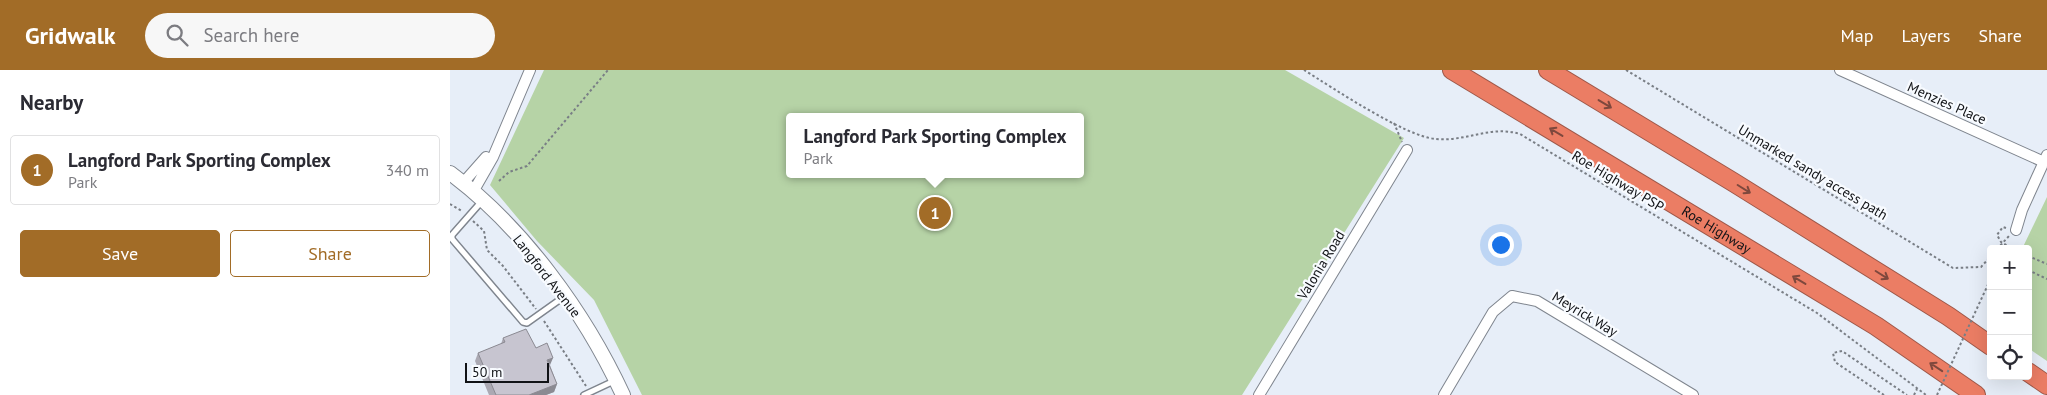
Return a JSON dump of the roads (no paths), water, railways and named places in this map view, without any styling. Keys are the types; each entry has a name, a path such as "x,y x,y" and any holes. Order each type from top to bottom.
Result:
{"highway":[{"name":"Roe Highway","path":"1452,70 1867,321 1976,395"},
{"path":"1548,70 1733,182 1948,316 1987,343"},
{"path":"2032,375 2047,385"}],"main road":[{"name":"Langford Avenue","path":"450,173 473,192 527,248 565,296 577,312 624,395"}],"street":[{"path":"473,192 497,146 530,70"},
{"name":"Menzies Place","path":"1840,70 2045,158"},
{"name":"Valonia Road","path":"1259,395 1407,150"},
{"path":"2016,230 2045,158"},
{"name":"Meyrick Way","path":"1444,395 1493,312 1512,296 1537,301 1693,395"}],"lane":[{"path":"473,192 469,217 452,235 452,239 523,322 527,323 565,296"},
{"path":"586,394 616,380"}],"place":[{"name":"Langford Park Sporting Complex","path":"935,213"}]}
